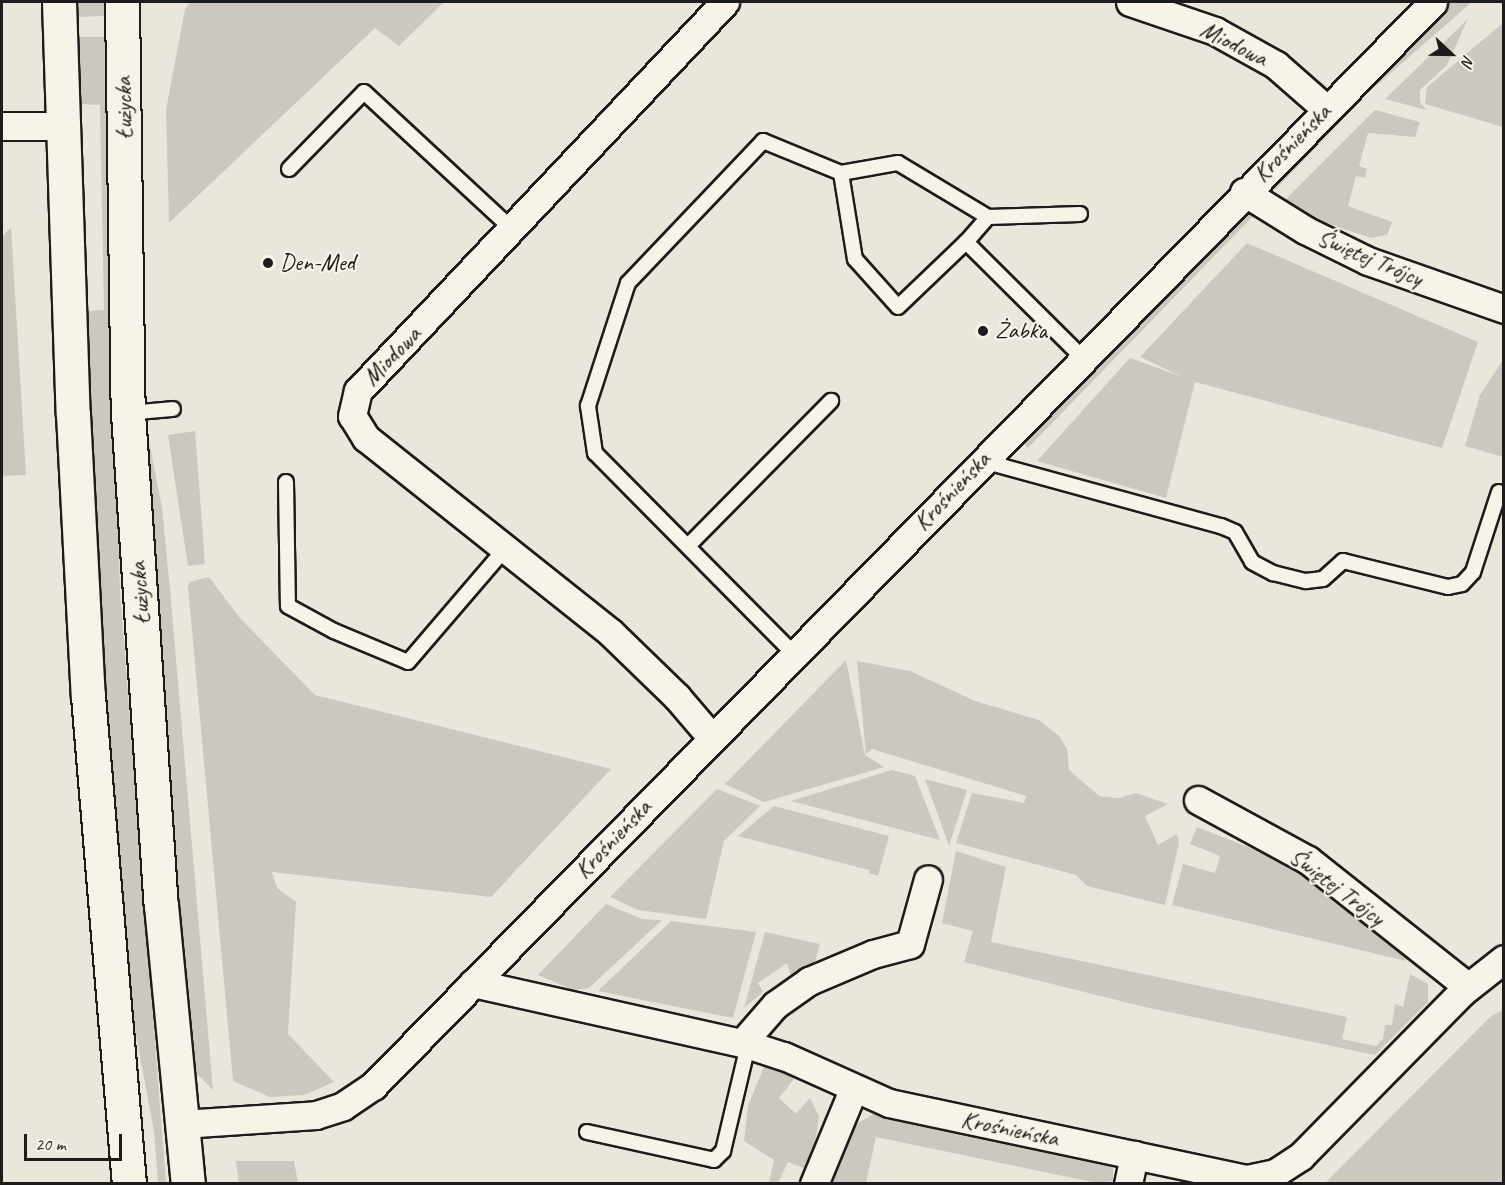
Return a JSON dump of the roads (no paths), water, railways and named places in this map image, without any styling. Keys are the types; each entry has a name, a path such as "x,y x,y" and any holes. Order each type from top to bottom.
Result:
{"main road":[{"path":"59,2 70,341 88,696 129,1184"},
{"name":"Łużycka","path":"122,2 128,412 161,905 188,1184"}],"street":[{"name":"Miodowa","path":"712,738 677,697 610,632 366,438 352,416 358,392 513,230 725,2"},
{"name":"Miodowa","path":"1130,2 1172,8 1215,31 1276,65 1326,109"},
{"name":"Krośnieńska","path":"183,1124 291,1119 343,1106 373,1086 981,460 1433,2"},
{"path":"2,126 64,139"},
{"name":"Świętej Trójcy","path":"1244,192 1305,230 1368,261 1503,309"},
{"name":"Świętej Trójcy","path":"1198,800 1308,860 1465,990"},
{"path":"745,1044 775,1005 809,981 873,954 910,944 928,879"},
{"path":"1465,990 1503,959"},
{"name":"Krośnieńska","path":"473,982 745,1044 784,1056 853,1090 889,1103 1247,1179 1275,1173 1301,1156 1465,990"},
{"path":"814,1184 853,1090"},
{"path":"1128,1184 1134,1155"}],"lane":[{"path":"289,169 364,92 513,230"},
{"path":"794,654 595,453 588,406 627,283 763,141 841,173 898,162 988,217 1080,214"},
{"path":"841,173 855,259 898,308 966,242 988,217"},
{"path":"966,242 1082,357"},
{"path":"688,546 831,401"},
{"path":"128,412 174,409"},
{"path":"981,460 1221,526 1235,532 1252,562 1273,573 1306,581 1323,579 1342,561 1448,587 1462,584 1473,572 1499,492"},
{"path":"286,482 288,606 334,631 408,662 505,549"},
{"path":"587,1132 714,1160 723,1151 745,1044"}],"place":[{"name":"Den-Med","path":"268,263"},
{"name":"Żabka","path":"983,331"}]}
